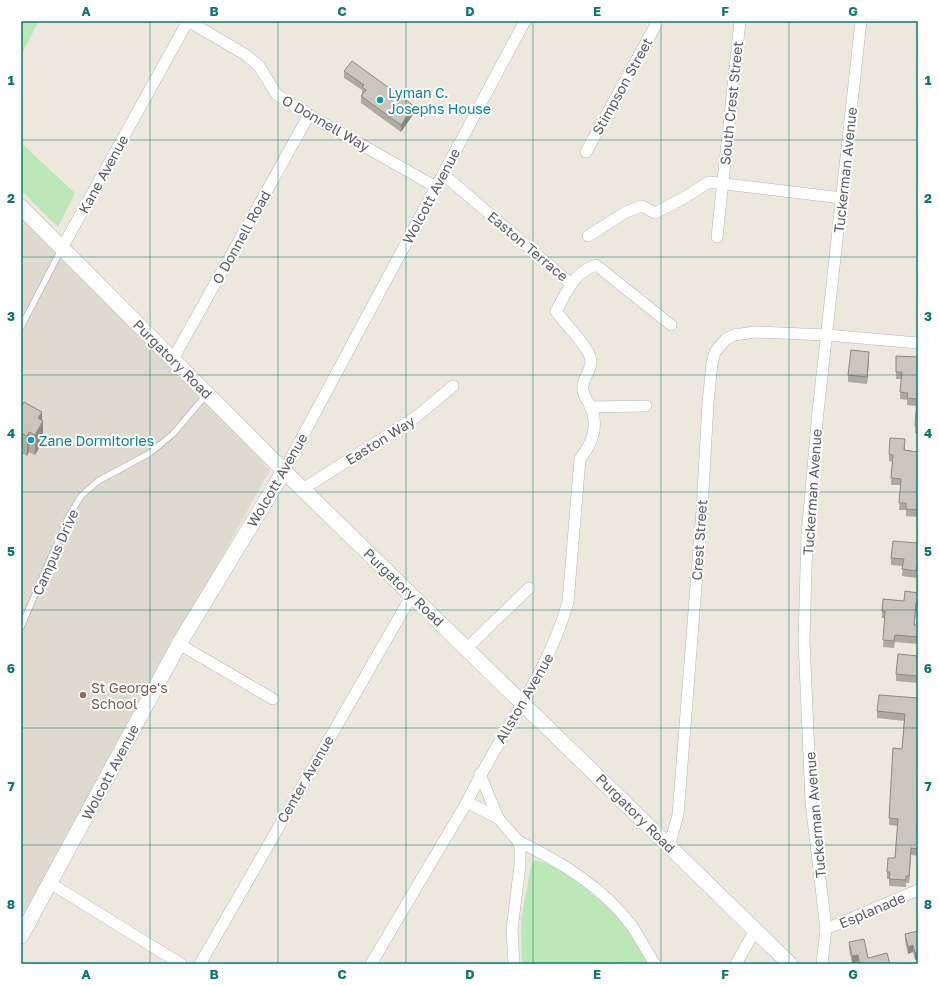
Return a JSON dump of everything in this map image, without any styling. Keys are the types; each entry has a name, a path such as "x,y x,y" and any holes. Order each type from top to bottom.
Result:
{"street":[{"name":"O Donnell Way","path":"188,21 246,55 259,66 277,95 309,115 436,187"},
{"name":"Kane Avenue","path":"62,248 188,21"},
{"name":"Wolcott Avenue","path":"21,936 179,644 284,471 525,21"},
{"name":"Stimpson Street","path":"586,152 658,21"},
{"name":"South Crest Street","path":"717,238 740,21"},
{"name":"Tuckerman Avenue","path":"822,964 826,929 811,802 804,640 807,535 818,412 861,21"},
{"name":"O Donnell Road","path":"173,359 309,115"},
{"name":"Easton Terrace","path":"443,174 570,283 591,267 596,265 671,325"},
{"path":"588,236 626,212 642,206 655,212 682,199 709,182 722,185"},
{"name":"South Crest Street","path":"722,185 842,198"},
{"name":"Purgatory Road","path":"21,207 284,471 468,648 790,964"},
{"name":"Allston Avenue","path":"371,964 466,802 480,774 554,645 568,602 580,459 589,449 594,429 594,418 590,407 584,398 583,384 590,371 589,353 556,311 570,283"},
{"name":"Crest Street","path":"669,846 678,815 702,510 708,403 712,363 715,352 726,339 734,335 755,332 827,335"},
{"path":"827,335 918,343"},
{"name":"Easton Way","path":"303,489 416,417 453,386"},
{"path":"590,407 646,406"},
{"path":"468,648 529,588"},
{"name":"Center Avenue","path":"200,964 412,595"},
{"path":"179,644 273,698"},
{"path":"480,774 498,818 518,841 564,866 604,897 630,924 656,964"},
{"path":"466,802 498,818"},
{"path":"514,964 512,929 520,865 520,848 518,841"},
{"path":"50,883 181,964"},
{"name":"Esplanade","path":"826,929 918,890"},
{"path":"736,964 755,930"}],"lane":[{"name":"Kane Avenue","path":"21,328 62,248"},
{"name":"Campus Drive","path":"21,627 68,518 81,496 98,480 150,453 173,434 207,393"}],"shaded area":[{"name":"St George's School","path":"21,207 71,257 270,470 21,919"}],"green space":[{"path":"21,21 39,21 21,55"},
{"path":"21,143 75,193 58,227 21,190"},
{"path":"535,860 546,863 572,878 612,911 629,930 651,964 522,964 521,921 531,865"}],"building":[{"name":"Lyman C. Josephs House","path":"352,61 414,106 401,125 361,96 366,90 362,87 364,85 344,71"},
{"path":"851,350 869,352 867,377 848,375"},
{"path":"896,356 918,357 918,427 915,426 917,399 907,398 908,393 900,392 902,372 896,372"},
{"path":"24,402 42,412 38,418 43,421 35,435 29,432 27,436 21,433 21,407"},
{"path":"890,438 905,439 904,450 918,452 918,510 906,509 906,503 899,503 901,479 891,478 893,455 889,454"},
{"path":"893,541 918,543 918,563 916,571 902,569 904,559 891,558"},
{"path":"905,591 918,593 918,603 916,603 914,625 918,625 918,637 895,635 894,641 883,640 885,611 882,611 883,599 904,601"},
{"path":"898,654 918,656 918,676 896,674"},
{"path":"879,695 918,698 918,849 911,848 909,876 906,876 906,880 889,879 890,872 887,872 888,858 895,858 898,819 889,818 893,748 902,749 905,714 877,711"},
{"path":"918,931 918,952 915,953 913,945 908,947 905,934"},
{"path":"864,939 868,958 887,953 890,964 860,964 858,955 852,956 849,942"}],"place":[{"name":"Lyman C. Josephs House","path":"380,100"},
{"name":"Zane Dormitories","path":"31,440"},
{"name":"St George's School","path":"83,695"}]}
